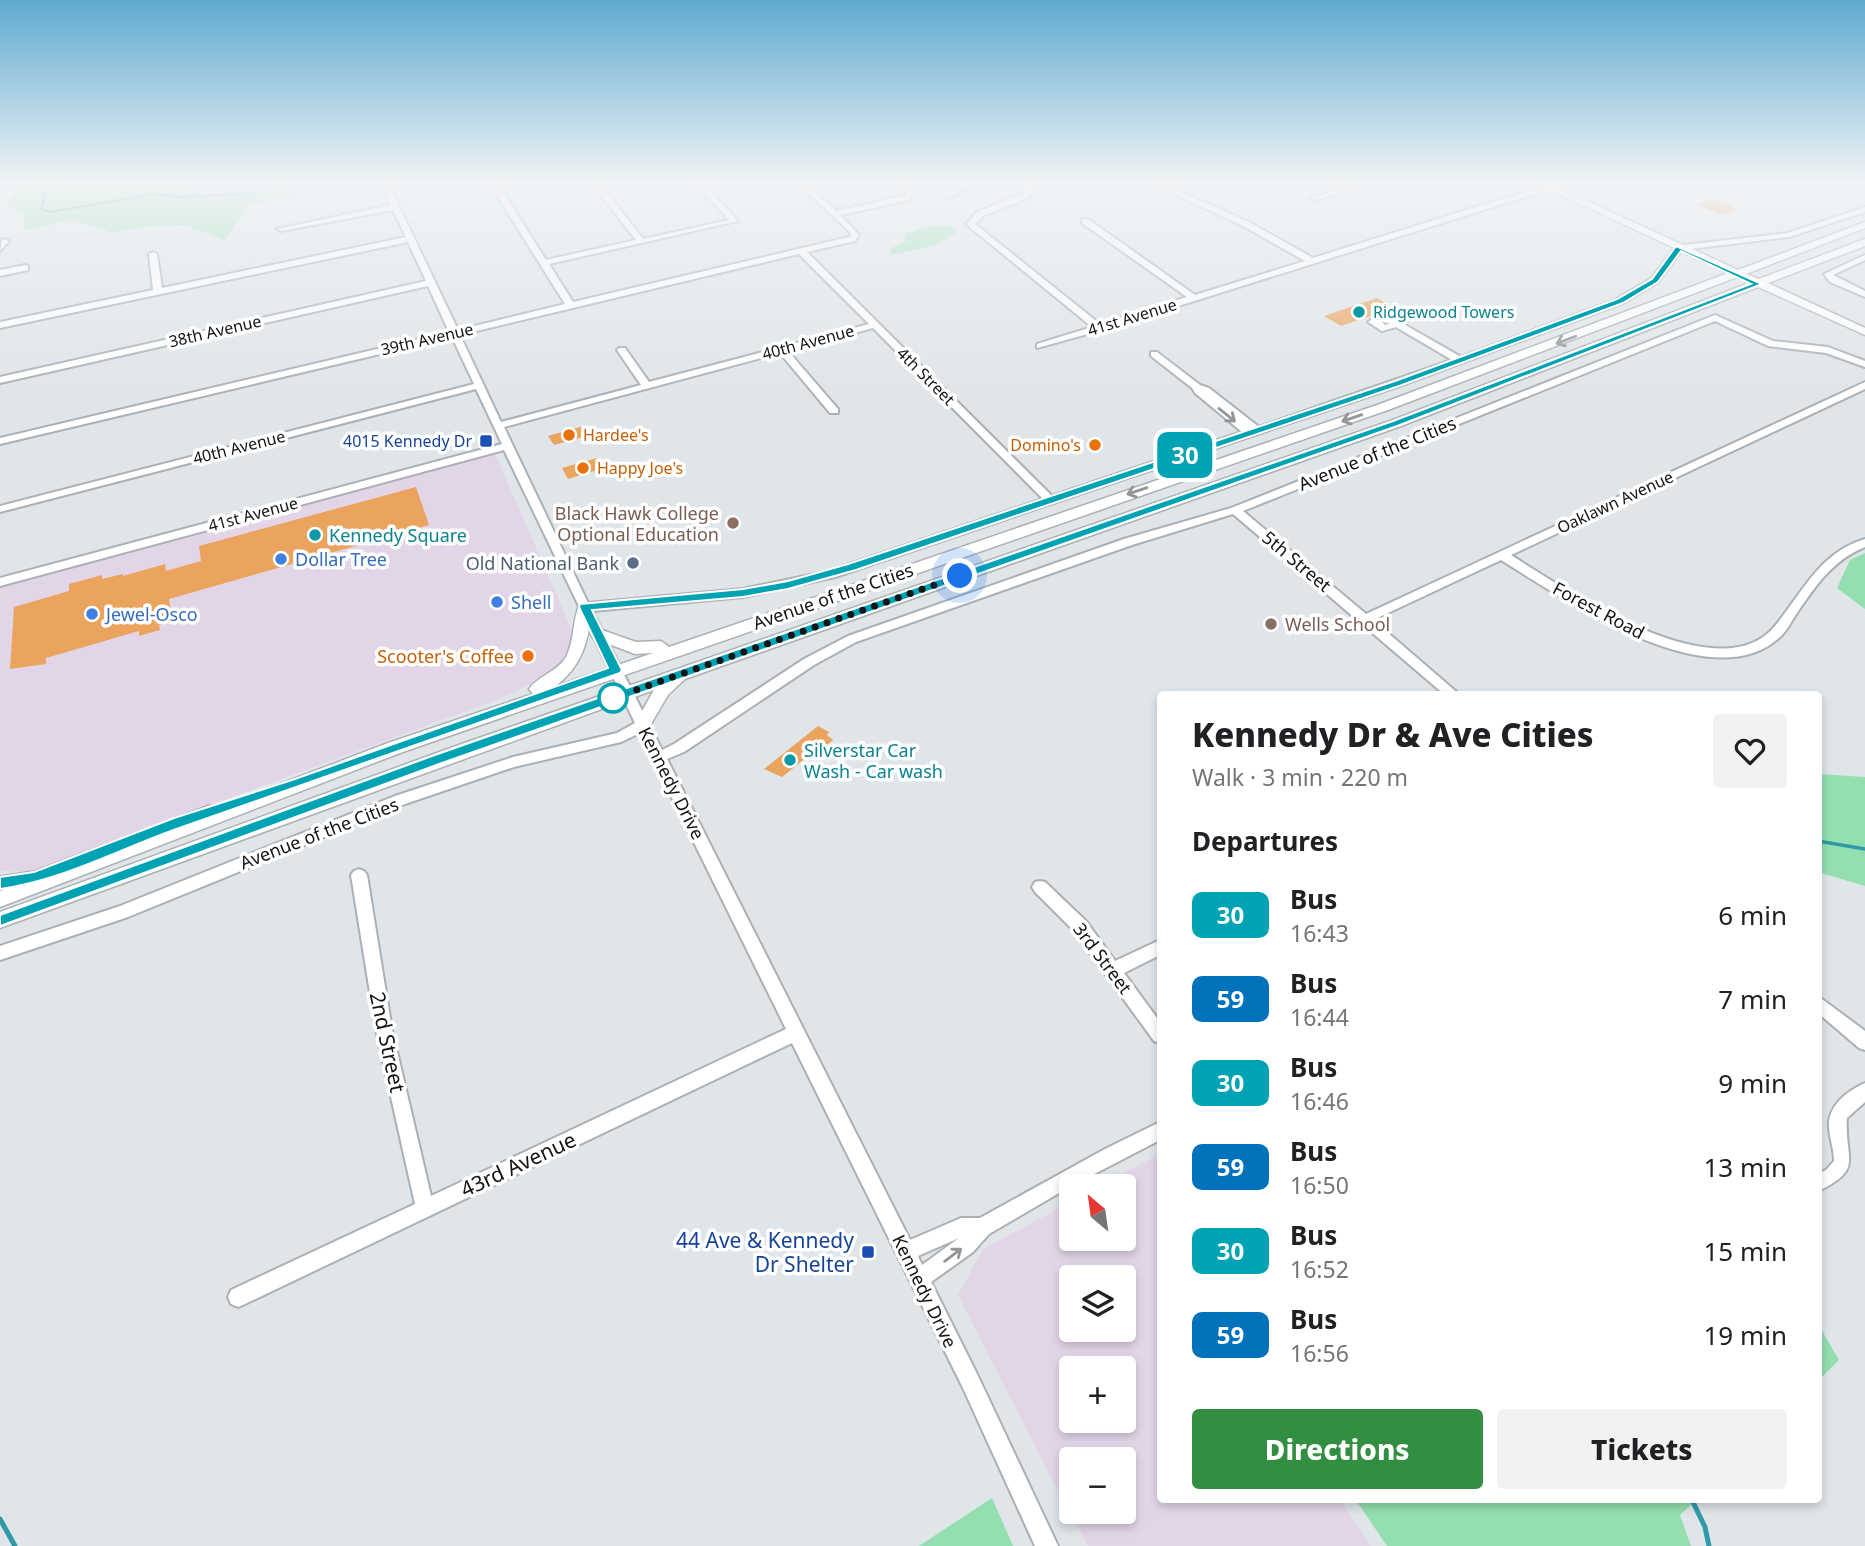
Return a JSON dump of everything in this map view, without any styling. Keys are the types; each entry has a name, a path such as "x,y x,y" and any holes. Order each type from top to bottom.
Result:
{"main road":[{"path":"1598,327 1704,278 1704,265 1691,253"},
{"path":"1696,253 1865,326"},
{"path":"1700,253 1736,264 1754,263 1784,253"},
{"name":"Avenue of the Cities","path":"0,899 296,784 466,722 1384,407 1791,253"},
{"name":"Avenue of the Cities","path":"0,920 627,692 1397,423 1836,253"},
{"path":"1712,257 1740,273"},
{"path":"1793,270 1782,283 1824,307"},
{"path":"1761,282 1865,332"},
{"path":"1664,321 1748,293 1772,294 1796,301"},
{"path":"599,634 624,645 657,648 886,578"},
{"path":"466,722 558,677 576,657 585,607"},
{"path":"642,725 662,691 692,670"}],"street":[{"path":"0,326 343,253"},
{"name":"Kennedy Drive","path":"416,253 615,670 906,1251 1047,1546"},
{"path":"537,253 571,306"},
{"path":"543,263 586,253"},
{"name":"39th Avenue","path":"0,441 797,253"},
{"name":"4th Street","path":"803,253 1050,500"},
{"path":"1006,253 1099,328"},
{"path":"1131,253 1194,298"},
{"path":"1298,253 1310,260"},
{"name":"41st Avenue","path":"1040,345 1333,253"},
{"name":"Avenue of the Cities","path":"585,607 723,595 788,585 831,574 1461,361 1641,292 1680,253"},
{"path":"153,254 158,292"},
{"path":"1865,257 1829,272 1828,276 1865,294"},
{"path":"0,273 25,268"},
{"name":"38th Avenue","path":"0,380 430,283"},
{"name":"Avenue of the Cities","path":"659,757 679,748 809,662 852,639 1128,542 1235,510 1715,318 1771,344 1828,350 1865,364"},
{"path":"1396,324 1461,361"},
{"name":"40th Avenue","path":"497,426 875,325"},
{"path":"781,349 834,411"},
{"path":"622,350 646,386"},
{"path":"1154,354 1197,387 1206,390 1253,432"},
{"name":"Oaklawn Avenue","path":"1365,619 1865,385"},
{"name":"40th Avenue","path":"0,509 478,386"},
{"name":"41st Avenue","path":"0,582 507,446"},
{"name":"5th Street","path":"1235,510 1449,691"},
{"name":"Forest Road","path":"1502,555 1629,629 1676,647 1722,654 1746,650 1771,639 1818,573 1841,553 1865,543"},
{"name":"Avenue of the Cities","path":"0,953 123,912 401,800 513,762 621,737 642,725"},
{"path":"0,883 35,878 179,822 296,784"},
{"name":"2nd Street","path":"359,875 384,1030 425,1208"},
{"name":"3rd Street","path":"1040,887 1080,926 1157,1031"},
{"path":"1114,970 1157,948"},
{"path":"1822,1006 1865,1042"},
{"name":"43rd Avenue","path":"238,1297 797,1032"},
{"path":"1822,1181 1833,1177 1846,1164 1848,1152 1837,1127 1838,1117 1843,1107 1865,1092"},
{"path":"919,1279 966,1245 982,1227 1157,1133"},
{"path":"906,1251 961,1228 982,1227"}],"shaded area":[{"path":"495,454 571,628 570,651 553,673 502,698 28,872 0,871 0,588"},
{"path":"1157,1156 1157,1503 1342,1503 1371,1546 1088,1546 1076,1524 1136,1524 1136,1447 1059,1447 1059,1492 958,1295 983,1249 1059,1208 1059,1251 1136,1251 1136,1174 1122,1174"}],"green space":[{"path":"1865,553 1865,609 1837,588 1850,560"},
{"path":"1822,774 1865,777 1865,886 1822,873"},
{"path":"1822,1331 1839,1360 1822,1377"},
{"path":"992,1498 1013,1546 919,1546"},
{"path":"1358,1503 1693,1503 1680,1515 1691,1546 1387,1546"}],"building":[{"name":"Ridgewood Towers","path":"1377,298 1394,308 1341,326 1324,316"},
{"name":"Hardee's","path":"584,426 590,435 554,445 548,436"},
{"name":"Happy Joe's","path":"597,458 604,468 568,479 562,468"},
{"path":"416,487 429,525 169,599 172,622 159,625 160,630 139,636 139,631 46,658 46,664 10,669 14,607 69,591 69,584 102,575 102,579 123,576 165,564 166,571 201,561 199,546"},
{"name":"Silverstar Car Wash - Car wash","path":"818,726 829,732 827,735 833,740 822,750 817,749 782,777 764,769"}],"waterway":[{"path":"1822,842 1865,849"},
{"path":"1693,1503 1705,1527 1709,1546"},
{"path":"0,1519 15,1546"}],"bus line":[{"name":"30","path":"0,883 35,878 179,822 296,784 615,670 585,607 743,593 788,585 852,567 1399,383 1620,301 1647,288 1675,253"},
{"name":"30","path":"0,920 437,759 1397,423 1758,284 1690,253"}],"place":[{"name":"Ridgewood Towers","path":"1359,312"},
{"name":"Hardee's","path":"569,435"},
{"name":"4015 Kennedy Dr","path":"486,441"},
{"name":"Domino's","path":"1095,445"},
{"name":"Happy Joe's","path":"583,468"},
{"name":"Black Hawk College Optional Education","path":"733,523"},
{"name":"Kennedy Square","path":"315,535"},
{"name":"Dollar Tree","path":"281,559"},
{"name":"Old National Bank","path":"633,563"},
{"name":"Shell","path":"497,602"},
{"name":"Jewel-Osco","path":"92,614"},
{"name":"Wells School","path":"1271,624"},
{"name":"Scooter's Coffee","path":"528,656"},
{"name":"Silverstar Car Wash - Car wash","path":"790,760"},
{"name":"44 Ave & Kennedy Dr Shelter","path":"868,1252"}],"route":[{"path":"613,698 960,576"}]}
